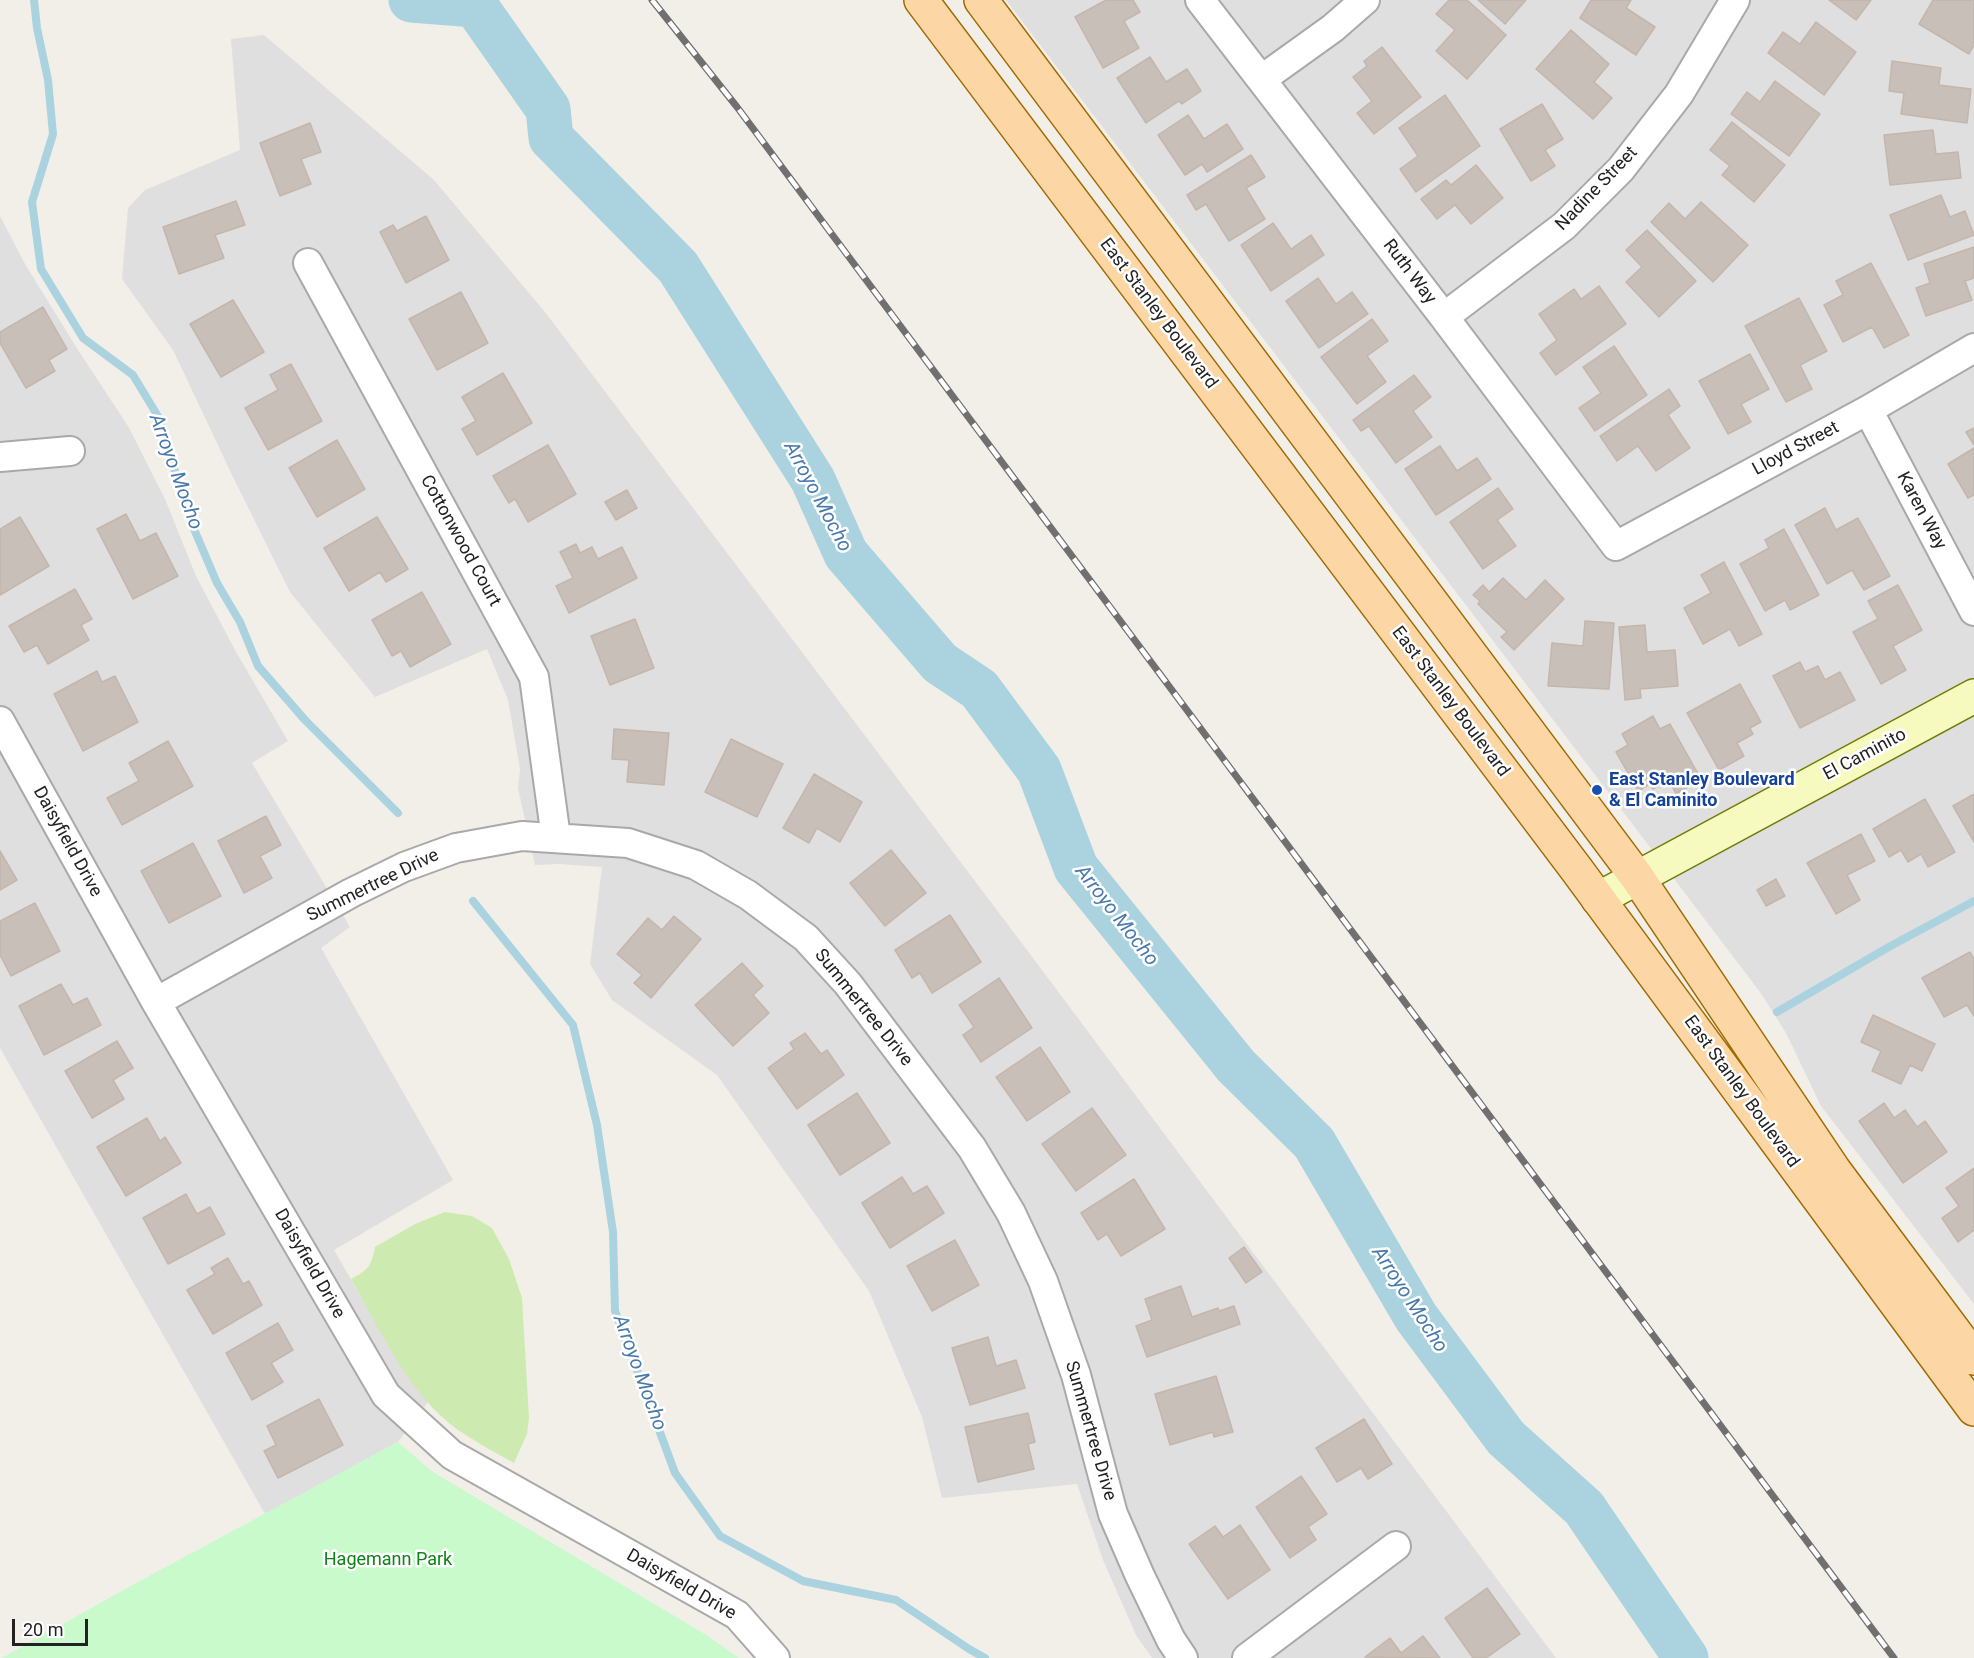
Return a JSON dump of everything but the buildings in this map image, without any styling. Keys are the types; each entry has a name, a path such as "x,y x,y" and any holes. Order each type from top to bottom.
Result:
{"main road":[{"name":"East Stanley Boulevard","path":"921,0 1598,899 1974,1408"},
{"name":"East Stanley Boulevard","path":"981,0 1637,877 1834,1170 1974,1358"}],"street":[{"name":"Ruth Way","path":"1200,0 1617,546"},
{"path":"1262,79 1333,28 1365,0"},
{"name":"Nadine Street","path":"1444,317 1564,226 1621,170 1679,94 1735,0"},
{"name":"Cottonwood Court","path":"308,263 534,677 556,838"},
{"name":"Lloyd Street","path":"1617,546 1868,410 1974,348"},
{"name":"Karen Way","path":"1868,410 1974,611"},
{"path":"0,457 70,451"},
{"name":"El Caminito","path":"1598,899 1974,696"},
{"name":"Daisyfield Drive","path":"0,721 156,1002 386,1395 452,1455 737,1615 774,1658"},
{"name":"Summertree Drive","path":"156,1002 351,893 404,867 456,848 522,836 628,843 696,866 748,895 806,938 848,984 972,1148 1011,1213 1043,1281 1076,1375 1113,1514 1171,1640 1183,1658"},
{"path":"1247,1658 1396,1546"}],"shaded area":[{"path":"1006,0 1974,0 1974,1304 1821,1106 1786,1033 1760,992"},
{"path":"264,35 434,180 545,312 1024,946 1556,1658 1152,1658 1136,1635 1103,1560 1077,1484 942,1498 922,1417 869,1291 717,1075 612,1000 590,964 602,867 535,865 518,788 520,769 508,700 487,649 375,697 290,592 173,350 122,279 128,208 145,190 240,150 231,39"},
{"path":"0,216 25,264 128,426 165,499 196,576 235,650 288,741 252,763 350,927 321,948 453,1180 334,1250 400,1364 428,1402 398,1442 265,1514 0,1048"}],"green space":[{"path":"445,1212 472,1216 492,1228 509,1259 522,1298 529,1418 527,1434 514,1463 458,1430 424,1399 397,1361 351,1279 368,1267 375,1247 415,1224"},
{"name":"Hagemann Park","path":"398,1442 433,1472 708,1636 739,1658 2,1658 136,1583"}],"waterway":[{"name":"Arroyo Mocho","path":"34,0 37,28 48,80 53,134 32,202 41,269 83,338 133,375 159,418 188,515 217,583 240,622 258,666 305,720 398,813"},
{"name":"Arroyo Mocho","path":"411,0 475,5 548,109 551,138 678,267 813,480 846,554 940,663 979,689 1039,770 1076,868 1236,1066 1314,1143 1416,1317 1506,1438 1584,1508 1686,1658"},
{"name":"Arroyo Mocho","path":"473,901 573,1025 597,1125 613,1232 615,1311 675,1473 720,1536 803,1581 896,1600 985,1658"},
{"path":"1777,1012 1974,901"}],"railway":[{"path":"652,0 737,107 1894,1658"}],"place":[{"name":"East Stanley Boulevard & El Caminito","path":"1597,790"}]}
